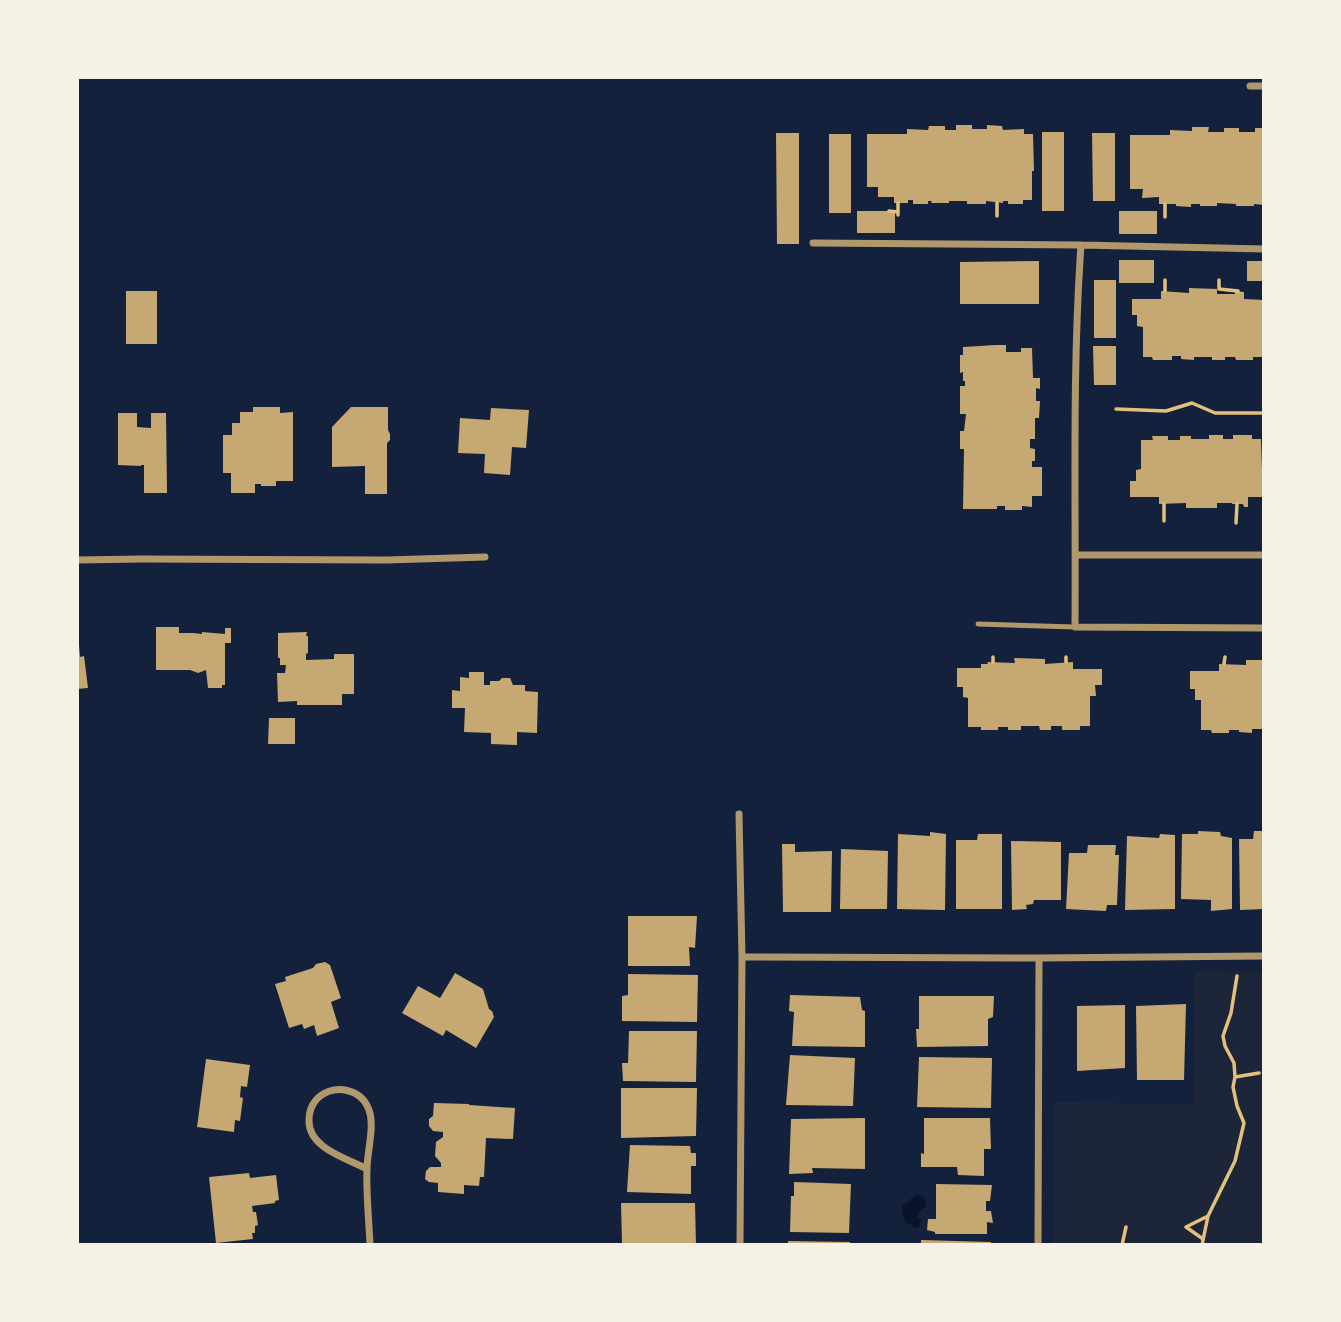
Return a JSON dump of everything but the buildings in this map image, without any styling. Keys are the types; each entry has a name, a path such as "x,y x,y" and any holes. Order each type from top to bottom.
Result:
{"street":[{"path":"1250,86 1264,86"},
{"path":"813,243 1264,249"},
{"path":"1081,245 1074,410 1075,627 1264,628"},
{"path":"1076,555 1264,555"},
{"path":"77,560 387,560 485,557"},
{"path":"739,814 742,957 740,1245"},
{"path":"742,957 1264,956"},
{"path":"1038,1245 1039,958"},
{"path":"367,1169 320,1145 312,1136 309,1114 321,1095 343,1089 354,1093 370,1110 372,1121 367,1169 370,1245"}],"lane":[{"path":"978,624 1075,627"}],"path":[{"path":"889,211 898,213 898,203"},
{"path":"997,203 997,216"},
{"path":"1164,204 1165,217"},
{"path":"1219,280 1219,289 1238,291"},
{"path":"1165,281 1165,291"},
{"path":"1116,409 1166,411 1192,403 1215,413 1264,413"},
{"path":"1164,504 1164,521"},
{"path":"1237,504 1237,523"},
{"path":"1224,664 1225,657"},
{"path":"1203,1242 1208,1216 1235,1161 1244,1123 1233,1087 1234,1063 1223,1036 1231,1013 1237,976"},
{"path":"1235,1077 1259,1073"},
{"path":"1203,1242 1186,1227 1208,1216"},
{"path":"1122,1245 1126,1227"}],"shaded area":[{"path":"1195,971 1264,972 1264,1245 1053,1245 1053,1102 1193,1104"},
{"path":"917,1194 924,1198 926,1206 919,1212 917,1217 921,1220 916,1228 906,1223 902,1206"}]}
